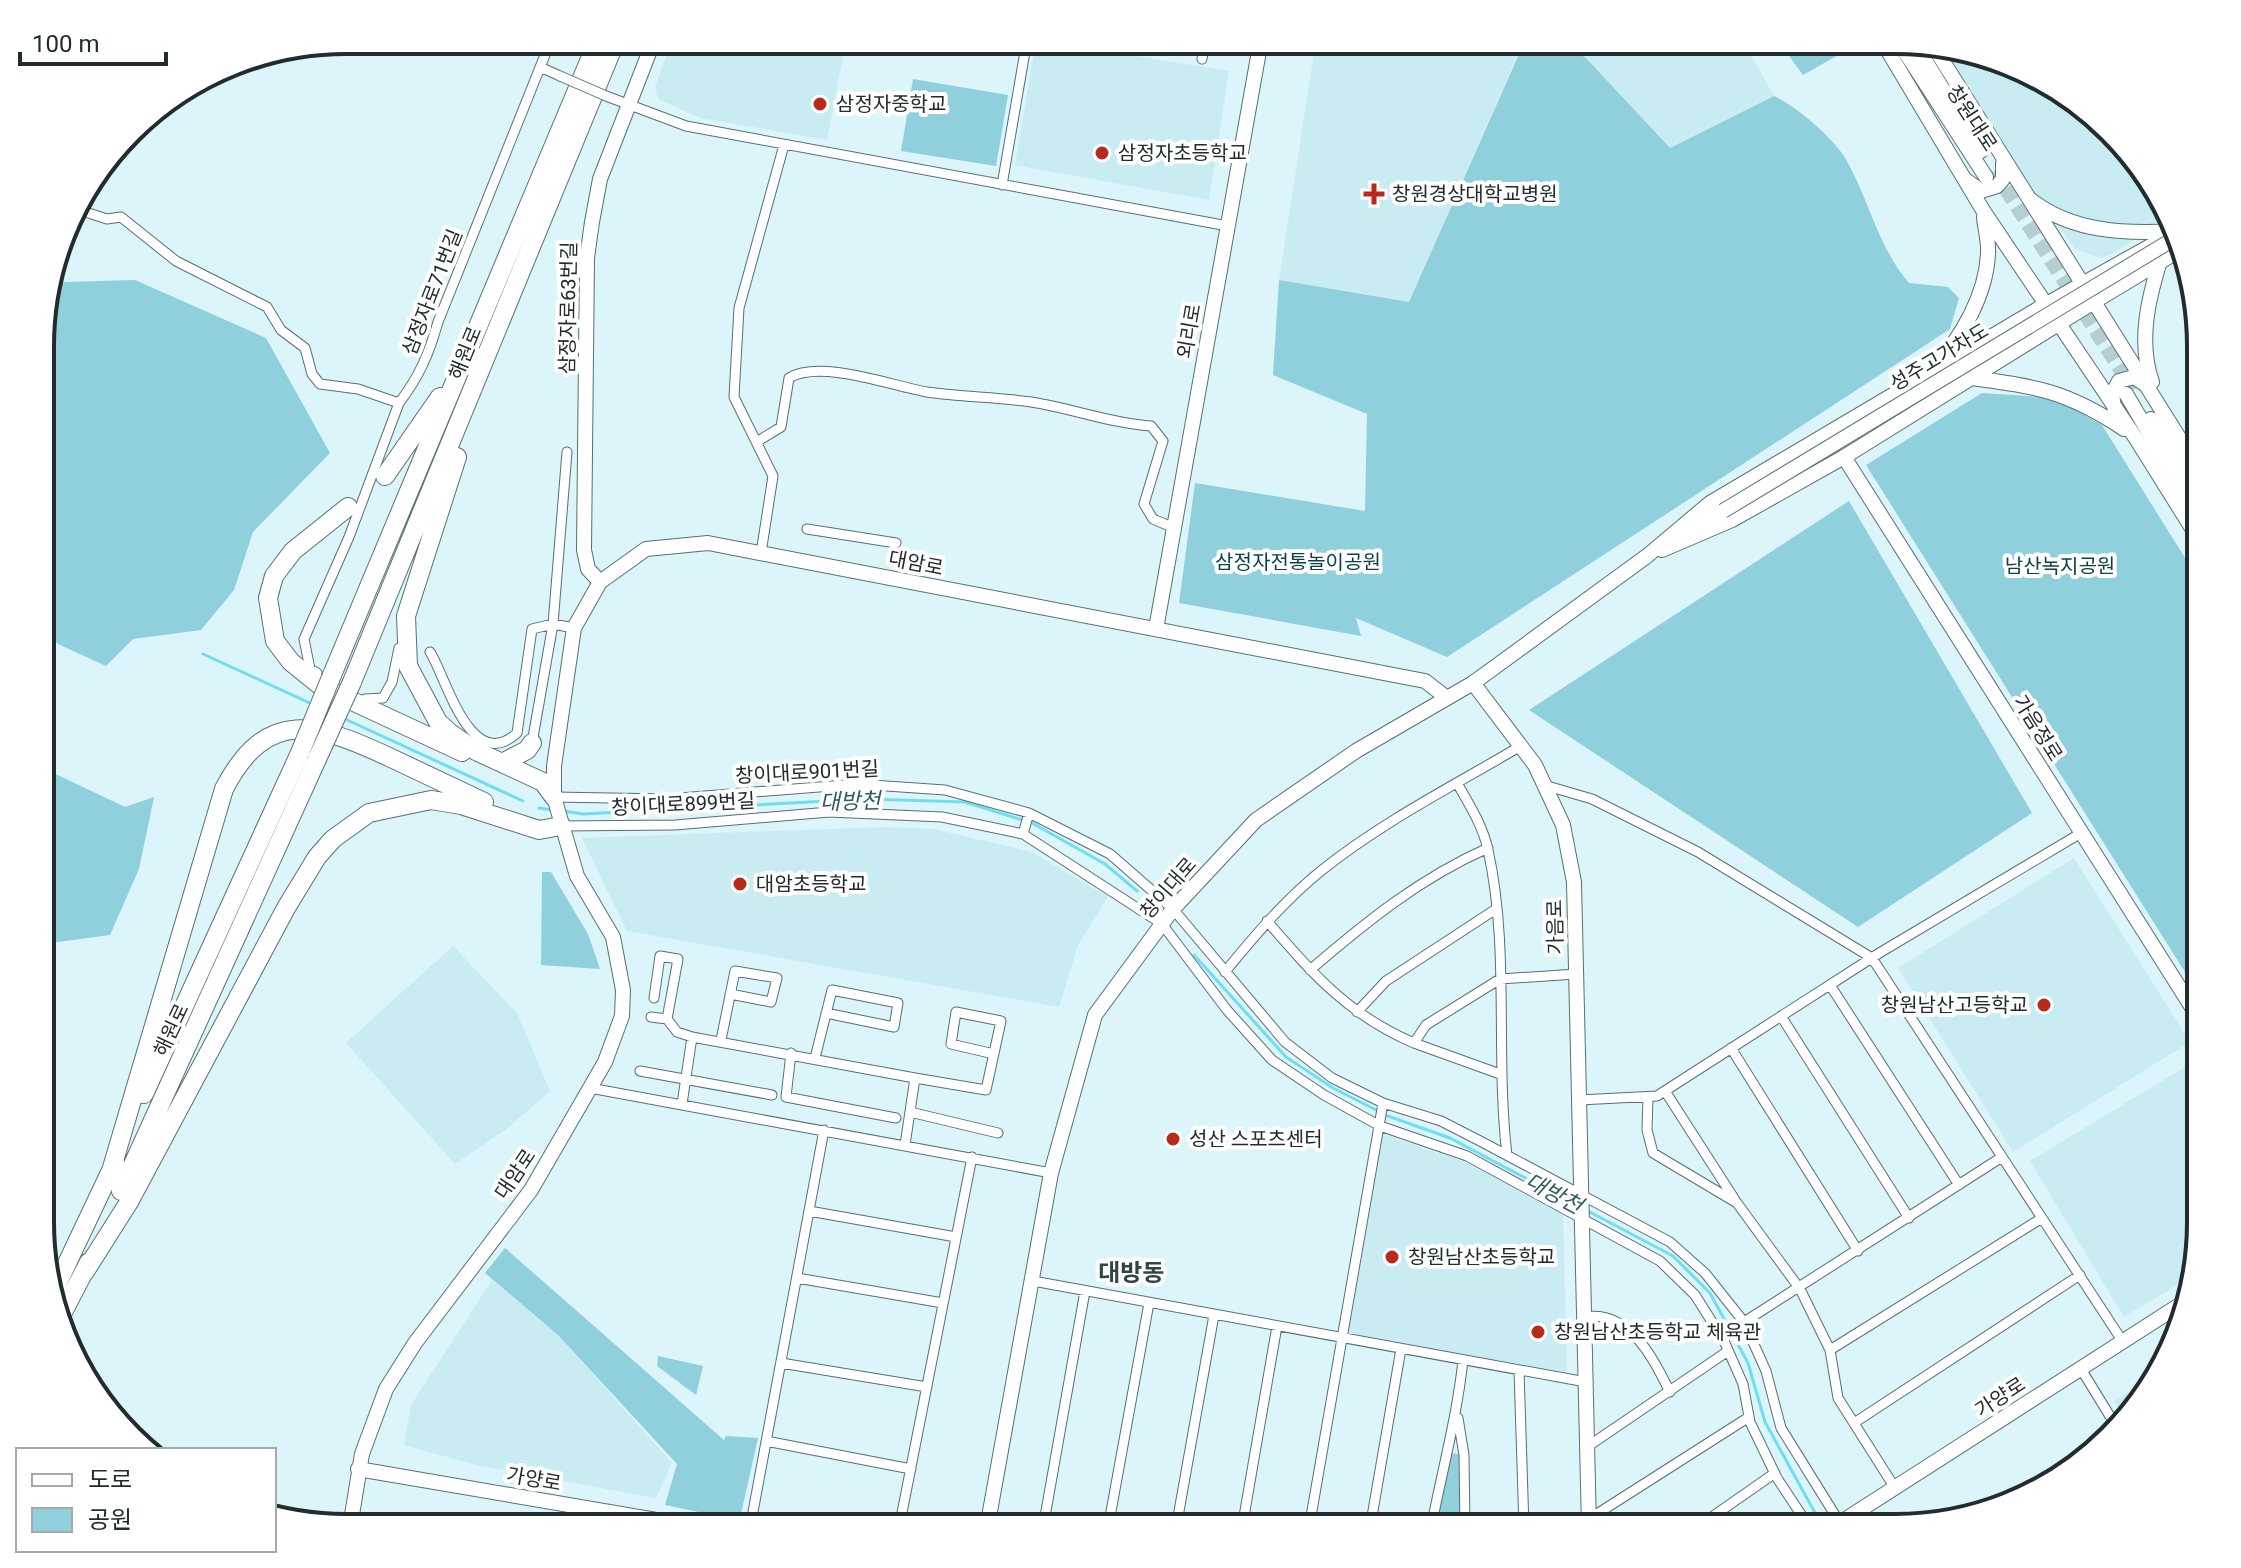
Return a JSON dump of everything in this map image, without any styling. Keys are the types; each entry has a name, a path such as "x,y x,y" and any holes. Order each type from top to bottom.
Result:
{"highway":[{"name":"해원로","path":"66,1306 84,1273 308,757 332,675 592,54"},
{"name":"해원로","path":"60,1278 308,757 352,682 610,54"},
{"path":"385,476 460,369"},
{"path":"479,378 406,616 408,666 438,722 476,751 543,782 554,797"},
{"path":"348,507 293,551 274,576 268,598 275,641 291,662 322,687 554,797"},
{"path":"111,1171 224,789 239,761 267,737 290,729 317,728 394,759 490,805 517,823"},
{"path":"502,763 527,750 532,743"},
{"path":"84,1273 129,1202 286,908 311,866 333,839 369,813 431,800 461,805 539,830 561,826"}],"main road":[{"name":"삼정자로63번길","path":"600,582 588,569 584,550 587,258 600,179 648,54"},
{"name":"외리로","path":"1156,629 1259,54"},
{"path":"1890,54 2043,306 2135,437 2187,520"},
{"name":"창원대로","path":"1908,55 1994,169"},
{"name":"창원대로","path":"1922,55 1994,169"},
{"path":"1939,57 1994,169 2003,179 1997,186 1981,191 1967,181"},
{"path":"1994,169 2046,212 2121,235 2167,240"},
{"path":"2024,194 2187,450"},
{"path":"1925,375 1963,331 1981,285 1988,255 1984,212"},
{"path":"1647,556 1710,503 2080,283 2169,244"},
{"name":"성주고가차도","path":"1723,511 2169,245"},
{"path":"1647,556 1732,520 1844,457 2059,326 2160,261 2170,248"},
{"path":"2160,261 2149,298 2145,364 2160,405"},
{"path":"2115,409 2112,394 2119,381 2134,377 2149,388"},
{"path":"1972,378 2035,387 2084,403 2135,437"},
{"path":"2187,477 2130,392 2187,495"},
{"name":"가음정로","path":"1844,457 2187,1000"},
{"name":"창이대로","path":"990,1514 1051,1173 1095,1015 1173,909 1256,820 1356,751 1473,683 1647,556 1723,511"},
{"name":"대암로","path":"352,1514 358,1469 386,1389 415,1343 531,1190 616,1039 622,1016 623,990 613,937 577,876 554,797 554,766 574,628 600,582 646,549 672,544 708,543 1425,681 1447,698"},
{"name":"가음로","path":"1473,683 1535,765 1563,825 1574,882 1582,1217"},
{"path":"1582,1217 1589,1514"},
{"name":"가양로","path":"1855,1514 2174,1309"},
{"name":"가양로","path":"358,1469 621,1514"}],"street":[{"name":"삼정자로71번길","path":"399,648 392,682 383,698 373,701 310,669 304,639 349,537 399,403 419,379 438,322 545,54"},
{"path":"1002,185 1025,54"},
{"path":"1202,59 1203,54"},
{"path":"540,67 686,126 1228,226"},
{"path":"761,553 773,476 734,397 739,308 784,145"},
{"path":"86,212 107,219 121,217 176,261 261,303 281,330 305,348 312,374 320,384 358,389 399,403"},
{"path":"758,441 781,427 789,378 798,373 831,373 926,391 1033,402 1118,424 1151,426 1163,441 1144,504 1153,519 1174,528"},
{"path":"532,743 553,624 567,452"},
{"path":"807,529 896,543"},
{"path":"430,652 438,664 456,711 468,727 488,741 502,741 517,733 532,629 553,624 574,628"},
{"path":"1225,972 1267,921 1323,870 1457,783 1519,747"},
{"path":"1457,783 1476,815 1488,848 1496,909 1500,1074 1507,1155"},
{"path":"856,813 857,784"},
{"name":"창이대로901번길","path":"554,797 667,799 857,784 945,790 1029,813 1110,854 1173,909 1285,1042 1332,1078 1383,1103 1441,1121 1507,1155 1670,1242 1705,1273 1744,1322 1766,1371 1781,1428 1829,1514"},
{"path":"1544,785 1592,799 1698,852 1872,958 2123,1342"},
{"name":"창이대로899번길","path":"561,826 675,825 856,813 942,817 1023,834 1162,924 1227,1010 1272,1060 1324,1095 1380,1126 1467,1156 1660,1261 1695,1295 1728,1351 1743,1384 1749,1417 1775,1473 1801,1514"},
{"path":"1023,834 1029,813"},
{"path":"1579,1100 1648,1097 1665,1091 1872,958 2081,833"},
{"path":"1310,970 1380,910 1448,866 1488,848"},
{"path":"1357,1012 1386,981 1496,909"},
{"path":"1267,921 1332,994 1357,1012 1383,1029 1414,1043 1500,1074"},
{"path":"654,998 660,956 678,959 667,1019"},
{"path":"721,1040 730,994 735,971 777,978 771,1002 730,994"},
{"path":"1414,1043 1426,1025 1500,979 1576,974"},
{"path":"1830,985 1959,1185"},
{"path":"815,1058 826,1013 832,990 898,1003 894,1027 826,1013"},
{"path":"651,1017 667,1019 677,1032 692,1037 986,1090 994,1054 1001,1021 956,1012 951,1044 994,1054"},
{"path":"1781,1016 1909,1218"},
{"path":"682,1104 692,1037"},
{"path":"1731,1048 1858,1251"},
{"path":"791,1053 786,1097 896,1118"},
{"path":"640,1071 772,1095"},
{"path":"905,1145 915,1078"},
{"path":"590,1088 1051,1173"},
{"path":"1665,1091 1737,1203 1800,1289 1830,1350 1838,1398 1895,1488"},
{"path":"1648,1097 1647,1130 1653,1153 1737,1203"},
{"path":"1312,1514 1383,1103"},
{"path":"910,1112 998,1133"},
{"path":"753,1514 824,1130"},
{"path":"902,1514 972,1157"},
{"path":"1744,1322 2002,1157"},
{"path":"809,1211 956,1237"},
{"path":"1830,1350 2042,1218"},
{"path":"1854,1423 2080,1275"},
{"path":"797,1278 943,1303"},
{"path":"1033,1281 1586,1382"},
{"path":"1045,1514 1085,1291"},
{"path":"1111,1514 1149,1303"},
{"path":"1178,1514 1214,1315"},
{"path":"1584,1317 1607,1315 1622,1325 1647,1350 1670,1392"},
{"path":"1244,1514 1277,1326"},
{"path":"1372,1514 1401,1349"},
{"path":"1587,1447 1728,1351"},
{"path":"1434,1514 1445,1452 1457,1415 1463,1360"},
{"path":"781,1363 927,1387"},
{"path":"2081,1369 2111,1418"},
{"path":"1519,1370 1524,1514"},
{"path":"1457,1415 1464,1455 1465,1514"},
{"path":"1604,1514 1749,1417"},
{"path":"766,1441 911,1469"},
{"path":"1716,1514 1775,1473"}],"shaded area":[{"name":"삼정자중학교","path":"667,54 843,54 827,140 700,118 658,99 655,87"},
{"name":"삼정자초등학교","path":"1034,54 1123,54 1229,71 1209,200 1015,165"},
{"name":"창원경상대학교병원","path":"1314,54 1518,54 1409,302 1279,280"},
{"path":"1579,54 1750,54 1774,96 1670,148"},
{"path":"1952,60 2007,76 2073,114 2127,168 2160,223 2101,258 2075,249 2032,190"},
{"path":"884,827 934,829 1032,852 1108,897 1078,945 1059,1007 627,931 582,838"},
{"name":"창원남산고등학교","path":"2074,858 2187,1037 2187,1044 2013,1152 1898,968"},
{"path":"453,946 517,1013 550,1091 505,1130 455,1164 346,1043"},
{"path":"2187,1066 2187,1222 2180,1283 2124,1317 2030,1161"},
{"path":"1383,1134 1467,1163 1563,1215 1567,1372 1348,1335"},
{"path":"492,1280 558,1335 672,1463 656,1498 480,1466 404,1445 411,1405"},
{"path":"2135,1388 2119,1410 2114,1401"}],"green space":[{"name":"삼정자전통놀이공원","path":"1519,54 1579,54 1586,58 1670,148 1774,96 1792,106 1822,131 1844,156 1881,238 1909,283 1948,287 1959,298 1950,329 1447,657 1356,618 1361,636 1179,603 1195,483 1365,511 1367,414 1273,375 1279,280 1409,302"},
{"path":"1788,54 1840,54 1803,75"},
{"path":"913,79 1008,95 996,166 901,151"},
{"path":"135,280 266,338 330,453 253,532 234,590 201,630 133,639 106,666 54,640 54,346 56,308 62,281"},
{"name":"남산녹지공원","path":"1982,393 2055,398 2102,425 2187,561 2187,975 1866,465"},
{"path":"1849,501 2032,813 1858,927 1529,710"},
{"path":"54,773 125,807 154,797 139,869 110,935 54,943"},
{"path":"542,872 551,872 588,934 600,969 541,965"},
{"path":"505,1248 724,1440 726,1436 758,1438 741,1514 708,1514 665,1505 677,1464 558,1335 485,1273"},
{"path":"658,1356 703,1366 696,1395 657,1366"},
{"path":"1445,1452 1464,1455 1465,1514 1434,1514"}],"waterway":[{"name":"대방천","path":"203,654 312,704"},
{"name":"대방천","path":"345,719 523,801"},
{"name":"대방천","path":"563,811 583,814 867,799 965,802 1032,823 1105,864 1137,891"},
{"name":"대방천","path":"539,808 551,810"},
{"name":"대방천","path":"1194,955 1286,1057 1333,1088 1378,1111"},
{"name":"대방천","path":"1385,1115 1450,1138 1576,1205"},
{"name":"대방천","path":"1586,1210 1673,1256 1710,1293 1748,1363 1765,1422 1816,1514"}],"tunnel":[{"path":"1994,171 2133,390"}],"place":[{"name":"삼정자중학교","path":"820,104"},
{"name":"삼정자초등학교","path":"1102,153"},
{"name":"창원경상대학교병원","path":"1374,194"},
{"name":"대암초등학교","path":"740,884"},
{"name":"창원남산고등학교","path":"2044,1005"},
{"name":"성산 스포츠센터","path":"1173,1139"},
{"name":"창원남산초등학교","path":"1392,1257"},
{"name":"창원남산초등학교 체육관","path":"1538,1332"}],"district":[{"name":"대방동","path":"1131,1273"}]}
